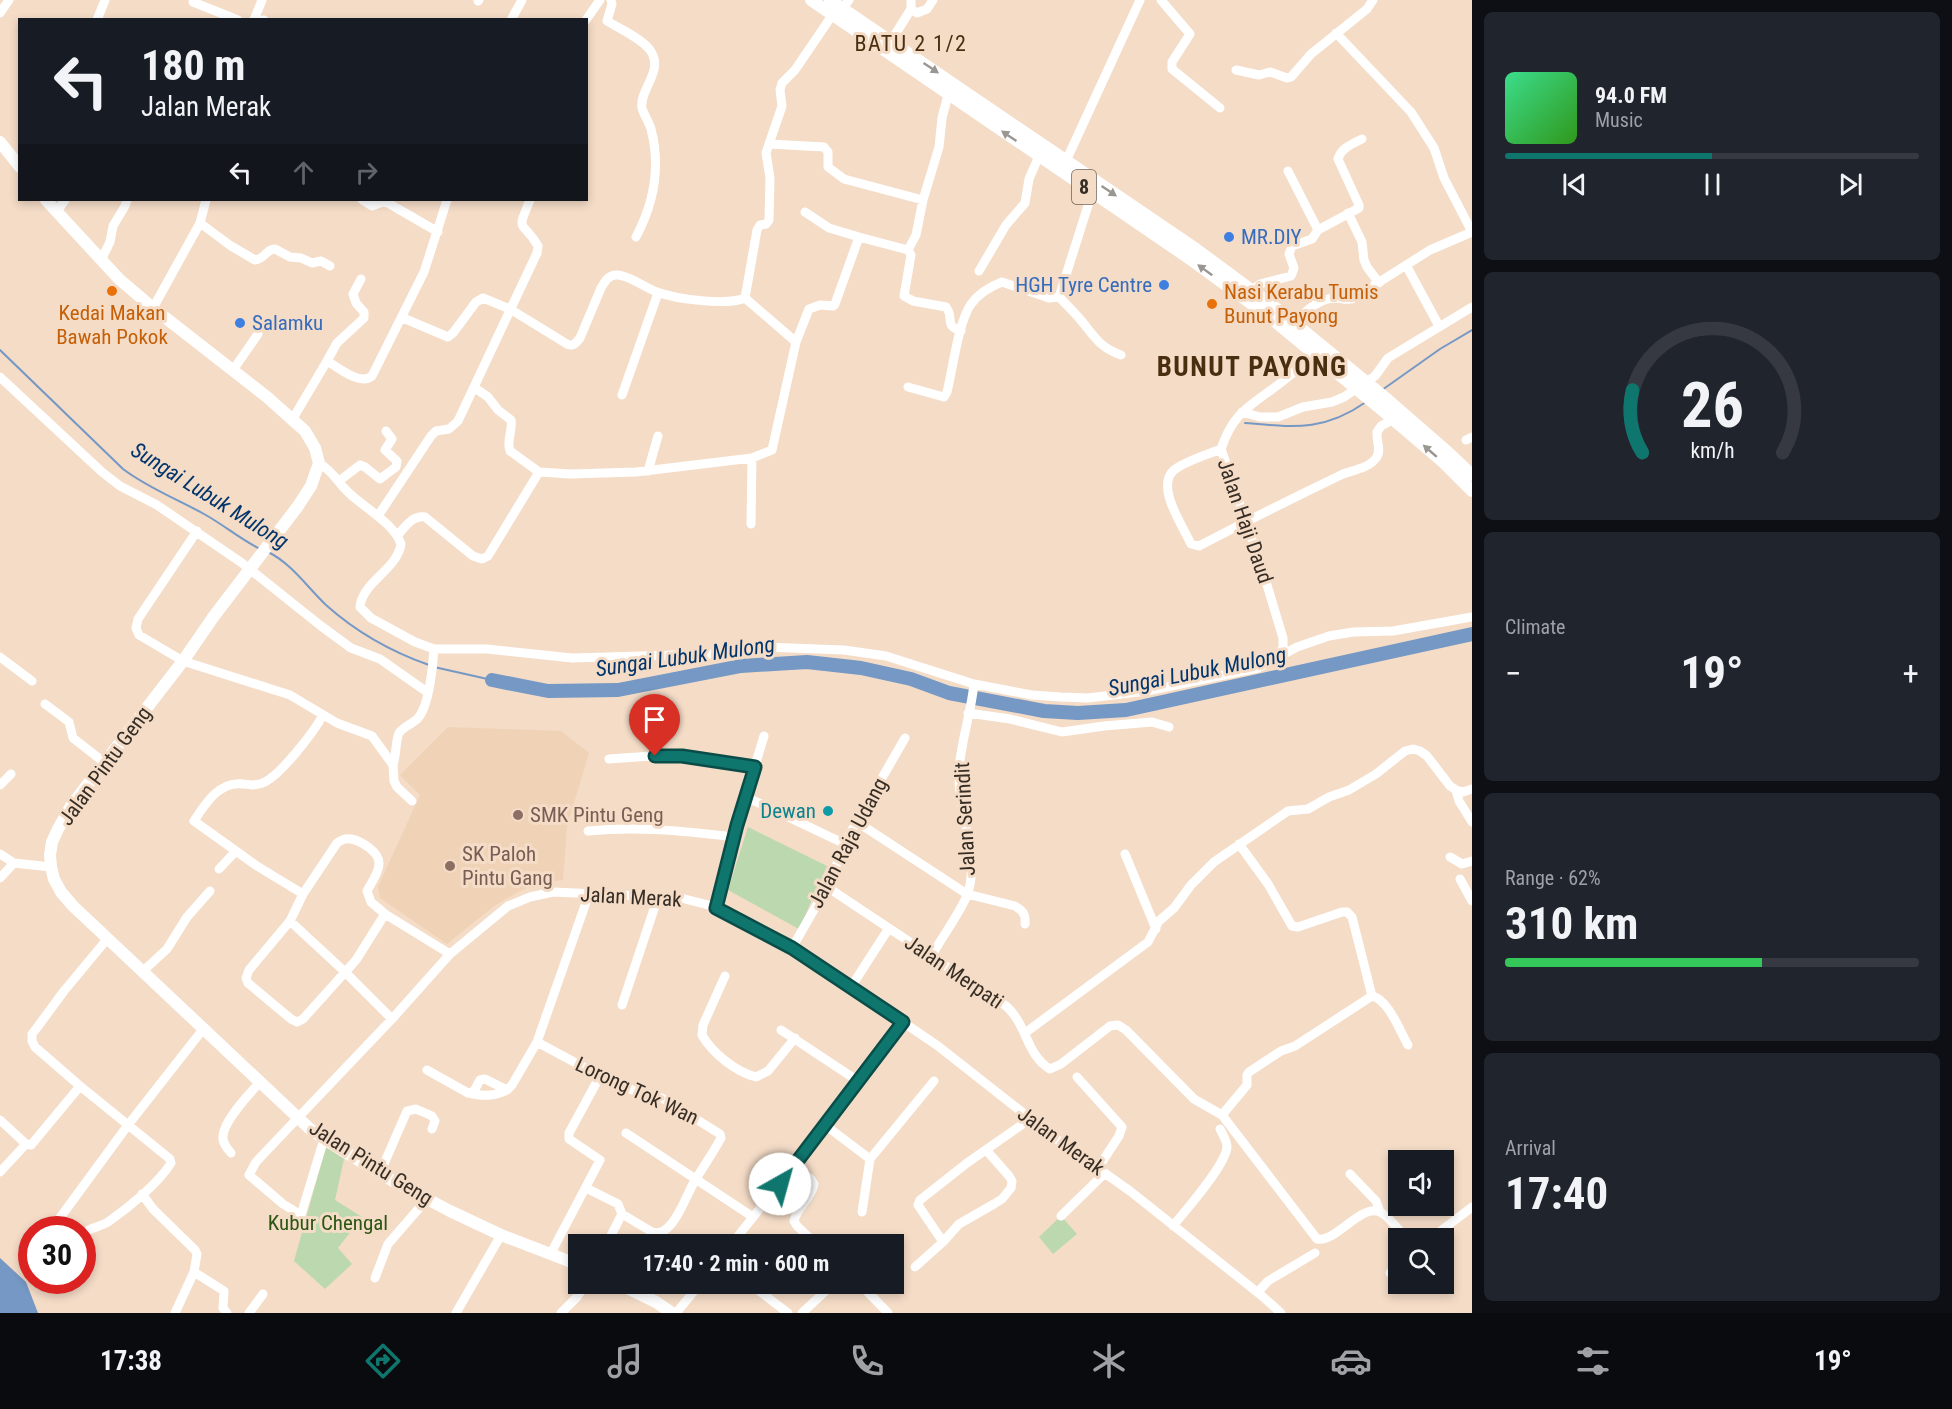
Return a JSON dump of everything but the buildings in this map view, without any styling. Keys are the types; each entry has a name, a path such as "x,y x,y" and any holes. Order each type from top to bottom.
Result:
{"main road":[{"name":"8","path":"811,0 842,8 948,95 1184,255 1272,319 1315,354 1354,380 1450,454 1472,476"},
{"name":"8","path":"831,0 1252,290 1295,323 1354,380"},
{"path":"0,142 18,164"},
{"path":"47,201 101,260 153,308 233,370 292,420 311,439 318,463"},
{"path":"1180,239 1186,249 1184,255"},
{"name":"8","path":"1385,404 1394,419 1472,491"},
{"name":"Jalan Pintu Geng","path":"318,463 311,486 298,506 214,616 183,661 71,806 52,842 51,867 61,892 142,972 299,1118 324,1138 427,1199 501,1235 568,1260"},
{"path":"640,1294 672,1313"}],"street":[{"path":"0,13 9,0"},
{"path":"98,18 105,0"},
{"path":"194,0 193,2 233,18"},
{"path":"255,18 262,0"},
{"path":"512,18 522,0"},
{"path":"587,18 600,0"},
{"path":"611,0 607,21 643,44 649,50 654,62 654,69 642,107 653,137 656,175 650,207 636,237"},
{"path":"891,41 911,5 917,13 927,9 933,0"},
{"path":"1066,161 1139,3 1128,0"},
{"path":"1161,0 1190,34 1172,62 1174,73 1220,108"},
{"path":"1236,70 1259,75 1270,72 1287,78 1291,77 1311,54 1366,9 1373,0"},
{"path":"745,298 757,230 760,225 766,224 769,220 770,178 766,153 782,106 780,90 782,83 795,70 842,8"},
{"path":"1295,323 1313,306 1335,298 1349,301 1443,243 1472,232 1444,178 1434,148 1422,128 1411,112 1336,33"},
{"path":"908,250 916,235 939,147 942,118 948,95"},
{"path":"1252,290 1260,284 1291,276 1294,268 1288,254 1295,244 1312,239 1318,230 1357,210 1359,205 1338,159 1347,147 1362,140"},
{"path":"769,144 824,147 828,152 828,166 842,178 924,200"},
{"path":"979,272 1006,225 1025,203 1029,179 1038,156"},
{"path":"1288,171 1318,230"},
{"path":"1059,297 1092,193"},
{"path":"57,211 64,201"},
{"path":"101,260 110,244 113,226 127,201"},
{"path":"153,308 200,223 206,201"},
{"path":"364,201 372,206 382,202 388,203 438,232"},
{"path":"327,361 359,379 369,379 403,318 424,272 447,201"},
{"path":"378,516 431,436 436,431 449,429 458,421 475,388 537,253 538,246 522,228 521,223 530,201"},
{"path":"805,212 829,228 908,250 911,255 904,296 913,301 946,307 950,313 950,325 961,331"},
{"path":"1348,213 1362,242 1367,267 1379,283"},
{"path":"200,223 255,260 261,259 270,250 275,249 290,257 312,262 321,261 330,266"},
{"path":"475,388 492,400 498,410 511,420 508,439 510,451 539,472 597,474 648,471 752,458 755,455 770,452 796,342 809,309 816,305 833,306 837,301 859,237"},
{"path":"1406,266 1439,326"},
{"path":"403,318 448,337 480,299 510,309 572,345 576,344 585,330 601,288 605,280 612,275 620,275 658,293 682,298 734,301 745,298"},
{"path":"292,420 337,343 364,318 364,312 356,303 353,292 361,279"},
{"path":"908,387 944,397 970,306 990,287 1002,282 1049,298 1059,297"},
{"path":"622,395 658,293"},
{"path":"1059,297 1099,344 1121,355"},
{"path":"745,298 796,342"},
{"path":"1242,412 1260,417 1278,417 1303,407 1332,402 1344,397 1375,376 1388,358 1472,307"},
{"path":"233,370 258,334"},
{"name":"Jalan Haji Daud","path":"1279,656 1283,647 1283,638 1221,449 1233,424 1242,412 1315,354"},
{"path":"0,377 102,472 129,491 157,505 242,562 351,648 380,659 427,692"},
{"path":"1221,449 1174,469 1168,478 1168,495 1191,544 1195,546 1314,488 1367,466 1375,460 1379,453 1377,432 1381,426 1394,419"},
{"path":"339,481 360,465 365,466 380,479 396,467 397,461 386,450 392,439 386,431"},
{"path":"648,471 658,436"},
{"path":"751,524 752,458"},
{"path":"318,463 331,471 348,493 378,516 397,536 401,544 400,551 365,593 360,607 371,618 434,653 487,649 572,658 711,654 764,647 844,650 886,656 974,685 1032,695 1088,698 1147,691 1258,668 1312,640 1329,636 1353,632 1393,631 1472,617"},
{"path":"397,536 416,517 425,518 473,556 485,558 539,472"},
{"path":"197,531 138,619 136,628 139,635 183,661 290,695 337,723 372,736 393,765"},
{"path":"412,801 394,781 393,765 397,752 398,735 401,730 419,718 426,702 434,653"},
{"path":"0,657 26,674 32,681"},
{"name":"Jalan Serindit","path":"931,957 967,894 971,860 959,789 959,769 974,685"},
{"path":"45,704 69,722 73,738 105,763"},
{"path":"969,710 1062,732 1152,722 1170,727"},
{"path":"303,894 194,821 205,804 227,784 241,783 253,786 265,783 274,776 323,715"},
{"path":"716,908 764,736"},
{"name":"Jalan Raja Udang","path":"792,948 827,887 845,844 905,738"},
{"path":"1025,1033 1148,942 1159,921 1174,908 1191,885 1214,862 1288,811 1308,809 1329,797 1349,790 1376,774 1406,751 1413,749 1427,756 1450,786 1463,792 1472,789"},
{"path":"609,759 666,755 755,767"},
{"path":"0,785 10,774"},
{"path":"1456,790 1459,801 1472,822"},
{"path":"746,797 845,844"},
{"path":"857,822 967,894 1015,906 1024,913 1025,924"},
{"path":"588,831 656,828 734,837"},
{"path":"385,914 356,960 303,1019 297,1022 291,1019 248,983 246,978 249,970 290,921 303,894 337,843 350,839 372,850 376,855 379,864 367,891 371,902 385,914 450,954"},
{"path":"1239,844 1269,884 1292,926 1298,927 1342,912 1347,912 1352,917 1372,996"},
{"path":"219,869 236,851"},
{"path":"0,854 14,863 51,867"},
{"path":"1125,854 1155,929"},
{"path":"1450,856 1462,864 1472,861"},
{"path":"0,878 14,863"},
{"path":"1460,879 1472,901"},
{"name":"Jalan Merpati","path":"827,887 1006,1006 1020,1022 1037,1059 1050,1069 1061,1064 1110,1026 1118,1025 1126,1030 1194,1099 1222,1115"},
{"path":"142,972 167,949 187,917 210,891"},
{"name":"Jalan Merak","path":"324,1138 301,1215 283,1204 249,1175 256,1162 392,1019 450,954 508,906 524,899 553,892 681,898 716,908 792,948 938,1046 1030,1119 1101,1170 1258,1292 1281,1313"},
{"path":"427,1070 468,1093 486,1096 507,1090 537,1042 590,894"},
{"path":"622,1005 658,897"},
{"path":"290,921 392,1019"},
{"path":"851,987 889,928"},
{"path":"96,1227 105,1224 142,1194 171,1163 170,1159 35,1047 32,1041 32,1035 59,997 108,938"},
{"path":"725,976 703,1025 702,1035 723,1058 756,1077 768,1071 795,1038"},
{"path":"1372,996 1381,1000 1387,1008 1408,1045"},
{"path":"1372,996 1295,1046 1281,1051 1249,1071 1247,1085 1222,1115 1317,1239 1325,1239 1367,1212 1380,1212"},
{"path":"740,1234 793,1168 903,1022"},
{"path":"61,1216 128,1125 204,1028"},
{"path":"781,1030 858,1082"},
{"name":"Lorong Tok Wan","path":"537,1042 600,1076 635,1091 662,1098 720,1134 721,1138 717,1146 695,1180"},
{"path":"551,1253 600,1160 568,1139 569,1133 600,1076"},
{"path":"1061,1216 1101,1170 1122,1127 1077,1077"},
{"path":"468,1093 474,1091 480,1080 485,1079 507,1090"},
{"path":"231,1153 224,1144 225,1127 261,1081"},
{"path":"862,1212 870,1159 934,1081"},
{"path":"0,1120 26,1144 31,1145 80,1086"},
{"path":"380,1173 408,1111 416,1109 432,1116 435,1121 432,1129"},
{"path":"943,1242 921,1212 919,1202 967,1163 1030,1119"},
{"path":"825,1125 870,1159"},
{"path":"1173,1226 1218,1167 1224,1155 1227,1147 1220,1129"},
{"path":"626,1133 753,1217"},
{"path":"0,1172 26,1144"},
{"path":"915,1267 959,1224 994,1204 1011,1188 1012,1181 1009,1176 987,1151"},
{"path":"793,1168 811,1179 814,1184 813,1191 794,1221 806,1234"},
{"path":"1350,1174 1376,1201 1380,1212 1396,1228"},
{"path":"586,1188 618,1204 622,1214 656,1233 672,1224 695,1180"},
{"path":"142,1194 153,1209 197,1254 194,1272 175,1313"},
{"path":"375,1278 388,1244 427,1199"},
{"path":"1444,1228 1472,1207"},
{"path":"612,1234 622,1214"},
{"path":"456,1313 501,1235"},
{"path":"1258,1292 1268,1281 1315,1253"},
{"path":"194,1272 224,1291 223,1308 227,1313"},
{"path":"249,1313 262,1294"},
{"path":"561,1313 579,1294"},
{"path":"676,1313 692,1294"},
{"path":"763,1294 788,1313"},
{"path":"802,1313 822,1294"},
{"path":"870,1294 888,1313"}],"shaded area":[{"path":"448,727 561,731 589,753 567,826 563,880 538,883 516,893 494,906 447,944 380,898 378,887 420,795 400,775"}],"green space":[{"path":"748,827 827,866 799,929 728,890"},
{"name":"Kubur Chengal","path":"326,1147 344,1159 335,1200 362,1217 338,1248 352,1264 325,1289 294,1261"},
{"path":"1061,1216 1077,1234 1053,1254 1039,1237"}],"water":[{"path":"0,1258 18,1275 18,1294 31,1294 38,1313 0,1313"}],"waterway":[{"path":"1382,390 1440,349 1472,330"},
{"name":"Sungai Lubuk Mulong","path":"0,350 123,469 152,488 211,518 260,549"},
{"path":"1245,423 1279,426 1322,423 1350,412 1366,402"},
{"name":"Sungai Lubuk Mulong","path":"268,552 292,569 326,605 349,624 401,654 429,665"},
{"name":"Sungai Lubuk Mulong","path":"492,680 548,691 618,690 741,666 807,662 861,668 911,679 949,693 1044,711 1078,713 1126,710 1472,634"},
{"name":"Sungai Lubuk Mulong","path":"434,667 492,680"}],"place":[{"name":"MR.DIY","path":"1229,237"},
{"name":"HGH Tyre Centre","path":"1164,285"},
{"name":"Kedai Makan Bawah Pokok","path":"112,291"},
{"name":"Nasi Kerabu Tumis Bunut Payong","path":"1212,304"},
{"name":"Salamku","path":"240,323"},
{"name":"Dewan","path":"828,811"},
{"name":"SMK Pintu Geng","path":"518,815"},
{"name":"SK Paloh Pintu Gang","path":"450,866"}],"district":[{"name":"BATU 2 1/2","path":"911,43"},
{"name":"BUNUT PAYONG","path":"1252,367"}],"route":[{"path":"655,756 682,756 755,767 737,825 716,908 792,948 903,1022 780,1184"}]}
